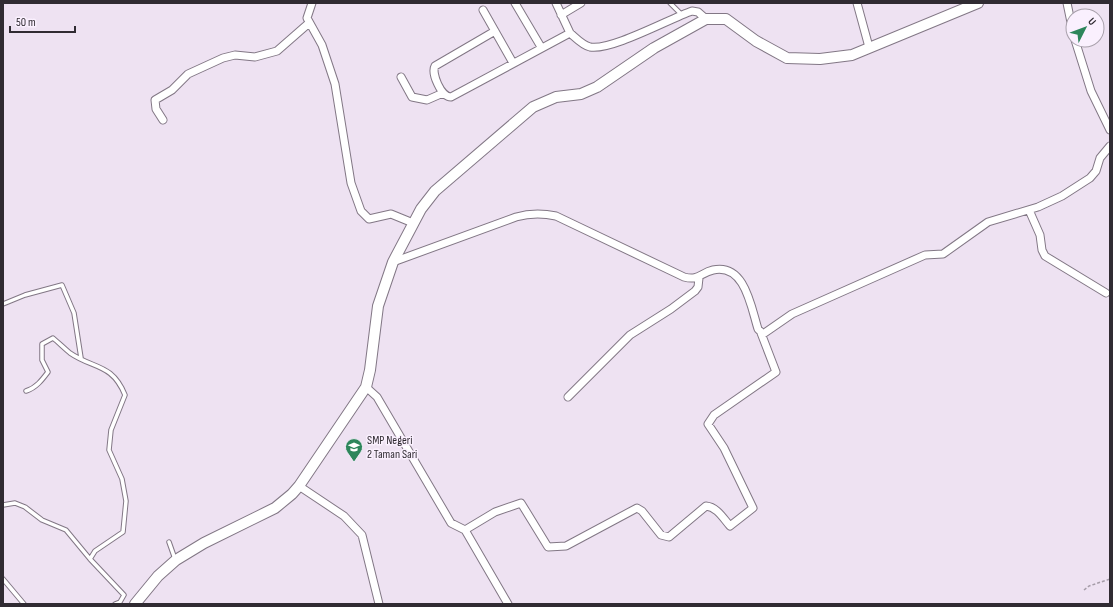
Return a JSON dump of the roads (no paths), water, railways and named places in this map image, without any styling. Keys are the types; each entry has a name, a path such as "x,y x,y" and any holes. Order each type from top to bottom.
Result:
{"street":[{"path":"312,3 307,16 309,23 322,45 335,84 351,183 361,212 369,219 391,214 413,223"},
{"path":"515,3 541,47"},
{"path":"556,3 570,33 583,44 591,47 604,46 623,40 692,11 698,12 706,19"},
{"path":"561,15 581,3"},
{"path":"857,3 869,47"},
{"path":"135,604 158,576 176,560 204,543 275,508 300,486 366,387 370,370 378,306 393,262 413,223 435,191 533,107 556,97 581,94 597,88 654,48 706,19 726,19 756,41 781,56 794,59 820,59 852,54 978,3"},
{"path":"483,10 513,63"},
{"path":"163,120 156,109 155,100 172,90 188,74 223,58 235,55 255,57 277,51 309,23"},
{"path":"495,32 434,66 434,73 443,93 448,97 570,33"},
{"path":"1078,48 1091,91 1110,130"},
{"path":"401,77 412,97 428,100 443,93"},
{"path":"760,333 765,334 792,314 925,255 943,254 988,222 1029,210 1062,196 1090,178 1096,171 1097,163 1100,158 1110,146"},
{"path":"1029,210 1040,235 1042,250 1046,256 1106,294"},
{"path":"393,262 516,217 536,213 556,216 684,277 699,278 711,271 723,269 736,275 744,287 760,333 776,372 710,418 708,424 724,448 754,508 730,526 711,506 706,506 669,536 661,535 642,511 637,508 566,546 548,547 521,502 496,512 465,530"},
{"path":"568,397 630,335 665,313 695,291 698,287 699,278"},
{"path":"366,387 377,397 451,523 465,530 508,604"},
{"path":"300,486 344,516 362,534 379,604"}],"lane":[{"path":"670,3 682,15"},
{"path":"3,304 25,295 62,285 74,313 81,358"},
{"path":"26,391 31,390 40,383 48,372 42,360 42,344 53,338 71,353 107,370 120,383 125,395 111,430 109,450 122,479 126,501 123,532 94,551 90,559"},
{"path":"3,505 15,503 24,507 42,520 66,530 90,559 124,595 120,602 115,604"},
{"path":"169,542 176,560"},
{"path":"3,580 24,604"}],"place":[{"name":"SMP Negeri 2 Taman Sari","path":"354,462"}]}
